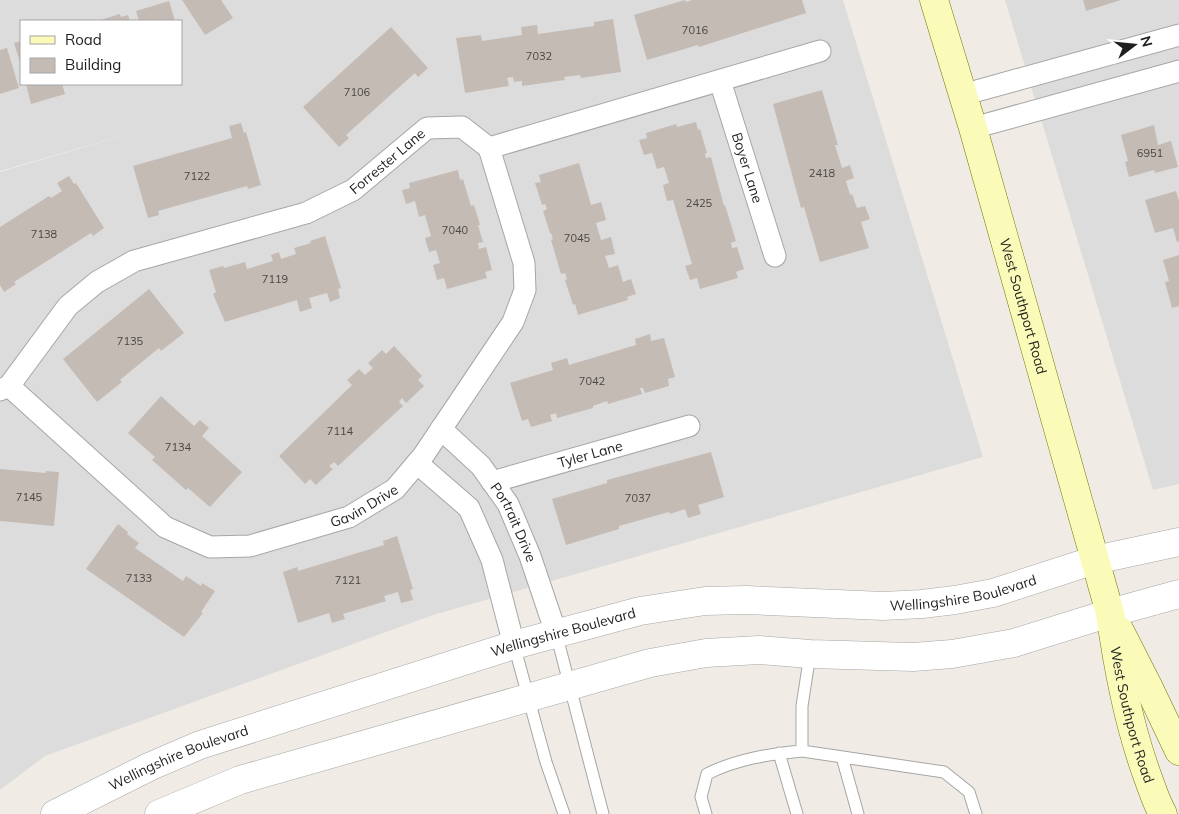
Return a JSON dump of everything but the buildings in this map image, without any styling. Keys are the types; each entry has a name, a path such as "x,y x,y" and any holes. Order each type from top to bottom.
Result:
{"main road":[{"name":"West Southport Road","path":"934,0 973,128 1110,613 1128,714 1158,806 1163,814"},
{"name":"West Southport Road","path":"1110,613 1179,751"}],"street":[{"path":"962,95 1179,35"},
{"path":"489,148 820,51"},
{"path":"973,128 1179,71"},
{"name":"Boyer Lane","path":"720,81 775,256"},
{"name":"Forrester Lane","path":"4,388 68,306 97,282 134,261 306,213 353,190 427,128 462,127 489,148"},
{"name":"Gavin Drive","path":"4,388 165,527 210,547 250,546 349,517 395,489 417,463 512,322 525,290 524,263 489,148"},
{"name":"Tyler Lane","path":"492,482 689,426"},
{"name":"Portrait Drive","path":"441,429 480,466 508,504 530,556 556,633"},
{"path":"417,463 470,508 492,560 514,645"},
{"name":"Wellingshire Boulevard","path":"55,814 151,766 200,745 514,645 640,611 705,602 746,600 883,606 955,600 993,593 1095,560 1179,542"},
{"path":"158,814 240,780 650,663 706,653 759,650 810,654 913,657 952,654 1014,643 1179,594"}],"lane":[{"path":"556,633 603,814"},
{"path":"514,645 546,762 564,814"},
{"path":"802,751 802,706 810,654"},
{"path":"706,814 701,797 707,774 727,764 779,753 802,751 944,772 969,792 973,810"},
{"path":"779,753 797,814"},
{"path":"842,757 858,814"},
{"path":"783,770 782,783 791,814"}],"shaded area":[{"path":"0,0 843,0 983,457 433,615 45,756 0,790 0,172 146,129 0,171"},
{"path":"1005,0 1179,0 1179,484 1153,490"}]}
